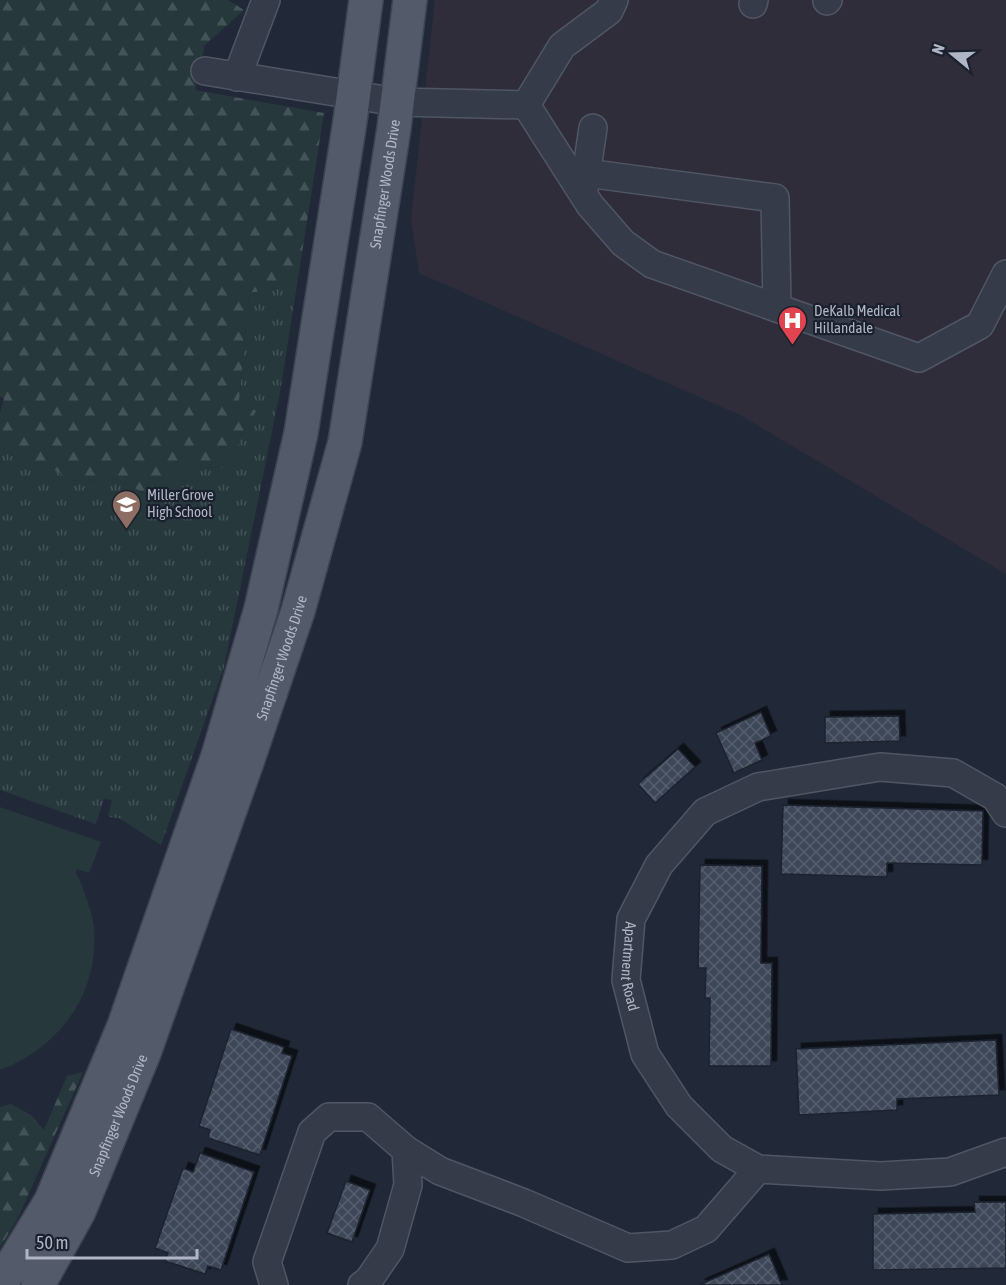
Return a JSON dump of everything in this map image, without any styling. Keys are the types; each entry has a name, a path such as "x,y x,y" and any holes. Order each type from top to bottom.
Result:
{"main road":[{"name":"Snapfinger Woods Drive","path":"0,1285 51,1201 120,1036 218,756 261,609 302,433 366,0"},
{"name":"Snapfinger Woods Drive","path":"38,1285 79,1211 144,1053 298,611 345,442 397,102 410,0"}],"street":[{"path":"237,76 266,0"},
{"path":"526,105 562,45 609,11 614,0"},
{"path":"205,71 397,102 526,105"},
{"path":"526,105 585,183 623,243 652,264 919,358 980,325 1006,274"},
{"path":"585,183 593,128"},
{"path":"585,183 775,198 777,308"},
{"name":"Apartment Road","path":"1006,813 995,796 953,773 880,767 758,787 705,812 659,865 631,918 626,980 645,1054 679,1106 722,1149 758,1169 881,1176 950,1172 1006,1152"},
{"path":"274,1285 267,1262 312,1132 329,1117 368,1117 406,1150 440,1171 524,1203 628,1248 672,1245 706,1229 758,1169"},
{"path":"362,1285 368,1281 390,1249 408,1185 406,1150"}],"shaded area":[{"name":"DeKalb Medical Hillandale","path":"435,0 1006,0 1006,574 742,416 419,273 411,219"}],"green space":[{"path":"0,0 228,0 244,10 205,45 195,90 324,113 297,285 249,293 239,402 256,411 226,468 185,467 151,497 123,482 71,480 51,468 16,458 0,446 0,413 4,398 0,397"},
{"path":"297,285 280,392 224,667 161,845 119,818 108,817 112,800 104,799 96,824 0,790 0,446 16,458 51,468 71,480 123,482 151,497 185,467 226,468 239,403 249,293"},
{"path":"0,807 101,842 89,873 77,869 76,874 89,904 94,929 94,953 90,975 82,996 71,1016 57,1033 40,1048 0,1070"},
{"path":"83,1072 17,1220 0,1247 0,1107 11,1104 31,1115 44,1130 67,1076"}],"building":[{"path":"761,712 771,736 755,743 762,760 734,773 716,733"},
{"path":"899,716 900,741 825,743 825,717"},
{"path":"678,749 695,767 655,803 638,784"},
{"path":"783,805 983,811 982,865 887,863 887,877 781,874"},
{"path":"700,865 762,866 761,963 772,963 771,1066 709,1066 710,998 705,998 706,968 698,968"},
{"path":"231,1029 284,1047 282,1053 292,1056 260,1155 208,1138 210,1130 199,1126"},
{"path":"996,1040 999,1095 897,1099 897,1110 799,1115 796,1049"},
{"path":"200,1153 254,1172 221,1270 208,1266 205,1274 165,1261 168,1253 155,1248 183,1168 193,1172"},
{"path":"346,1181 370,1190 352,1242 327,1233"},
{"path":"974,1202 1006,1202 1006,1268 873,1270 873,1214 975,1212"},
{"path":"769,1254 782,1285 699,1285"}],"place":[{"name":"DeKalb Medical Hillandale","path":"793,346"},
{"name":"Miller Grove High School","path":"126,530"}]}
